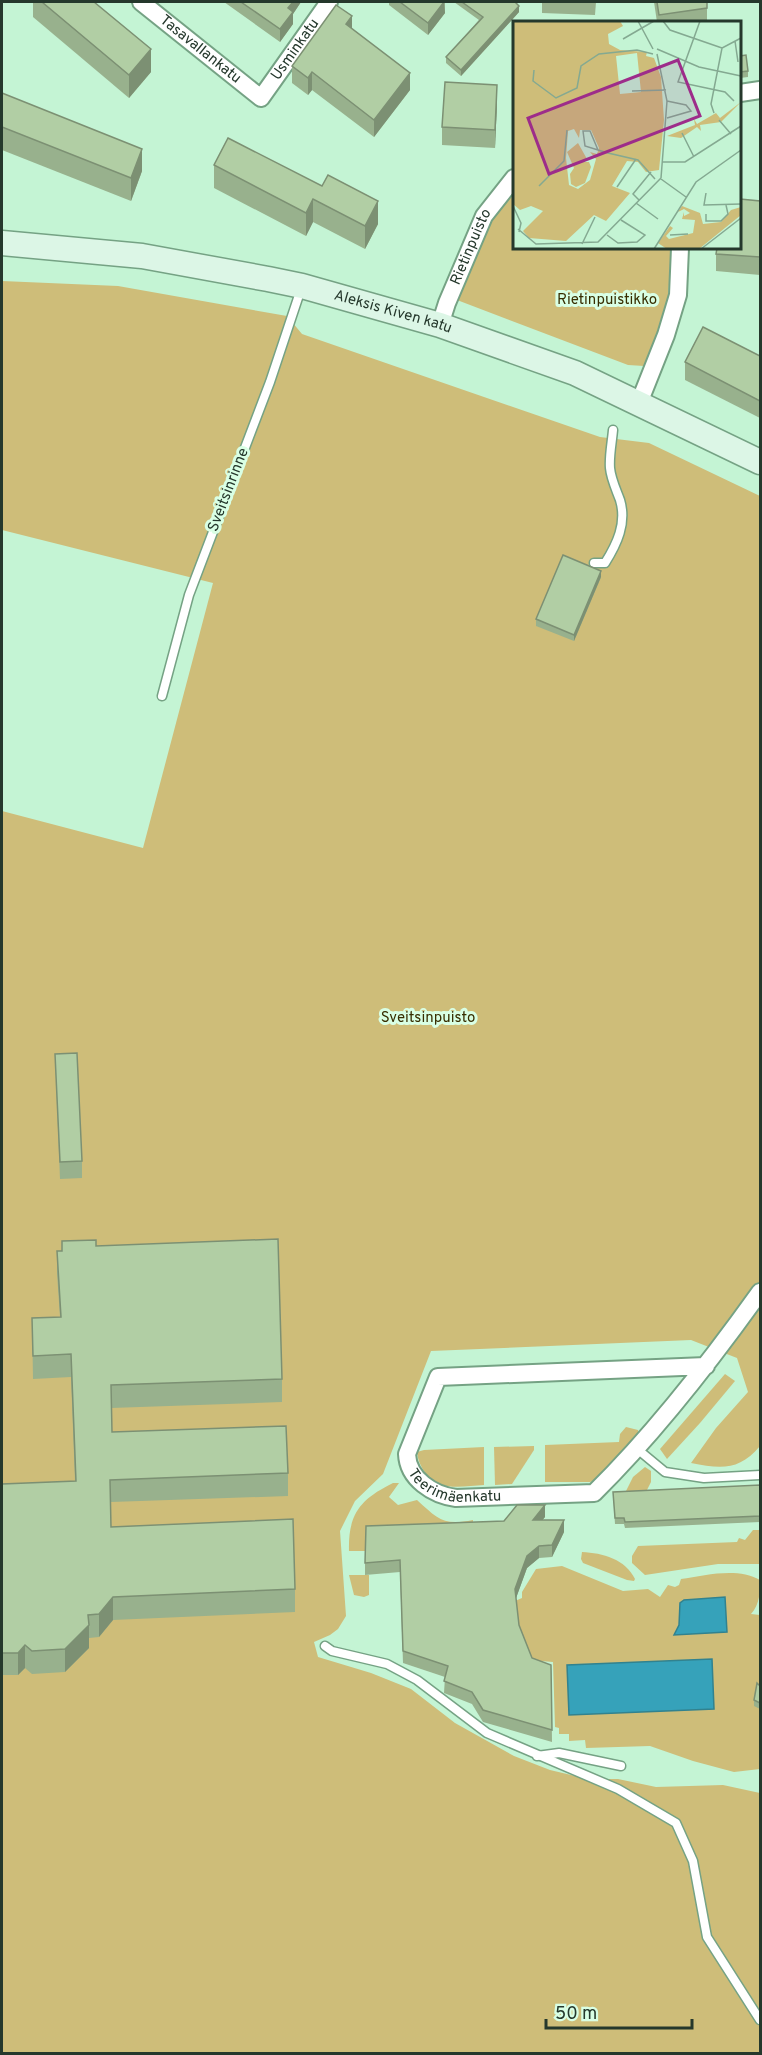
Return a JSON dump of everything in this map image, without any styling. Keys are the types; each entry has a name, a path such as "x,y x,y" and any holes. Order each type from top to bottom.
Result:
{"street":[{"name":"Tasavallankatu","path":"141,2 261,98"},
{"name":"Usminkatu","path":"261,98 328,2"},
{"path":"741,93 760,90"},
{"name":"Rietinpuisto","path":"440,324 484,216 513,179"},
{"name":"Aleksis Kiven katu","path":"2,243 142,255 302,286 440,324 575,373 760,462"},
{"path":"639,403 666,335 678,295 680,249"},
{"name":"Teerimäenkatu","path":"706,1366 438,1377 407,1454 407,1462 420,1482 442,1496 456,1498 594,1493 706,1366 760,1292"}],"lane":[{"name":"Sveitsinrinne","path":"162,696 189,595 270,382 302,286"},
{"path":"594,563 605,563 615,548 622,525 621,503 613,484 610,466 613,430"},
{"path":"636,1448 666,1472 704,1478 760,1475"},
{"path":"325,1646 332,1650 387,1664 417,1680 487,1733 618,1789 676,1823 693,1861 707,1937 760,2020"},
{"path":"537,1756 559,1753 621,1766"}],"green space":[{"name":"Rietinpuistikko","path":"513,190 513,249 672,249 668,296 644,366 628,365 457,300 492,218"},
{"name":"Sveitsinpuisto","path":"2,281 118,286 287,316 302,334 600,437 649,443 760,496 760,1446 745,1460 729,1466 691,1463 716,1428 748,1392 737,1358 691,1340 431,1351 383,1474 355,1501 340,1531 346,1616 338,1629 314,1642 318,1657 371,1673 411,1689 455,1723 514,1756 550,1770 588,1779 618,1779 656,1787 723,1785 760,1793 760,2053 2,2053 2,811 143,848 213,583 2,530"},
{"path":"725,1374 735,1381 667,1459 660,1449"},
{"path":"626,1427 638,1430 638,1435 598,1479 590,1482 545,1482 545,1445 619,1442 620,1434"},
{"path":"534,1446 534,1450 512,1484 495,1485 494,1447"},
{"path":"484,1447 484,1485 452,1487 431,1480 421,1466 417,1452 424,1450"},
{"path":"645,1467 651,1471 651,1482 644,1496 623,1497 633,1477"},
{"path":"393,1483 399,1483 389,1497 398,1505 417,1500 442,1519 455,1522 473,1520 473,1533 366,1551 349,1551 351,1527 359,1509 372,1495"},
{"path":"753,1530 760,1530 760,1564 718,1564 645,1575 632,1563 632,1556 638,1546 737,1542 739,1538 745,1540"},
{"path":"582,1552 613,1558 631,1572 634,1581 583,1563"},
{"path":"562,1566 623,1591 648,1589 660,1597 668,1585 675,1587 679,1585 681,1579 732,1573 760,1580 758,1602 751,1614 760,1615 760,1769 734,1772 650,1746 586,1748 585,1740 569,1741 569,1734 559,1734 559,1728 555,1727 553,1662 528,1660 519,1637 515,1601 522,1598 522,1592 536,1569"},
{"path":"349,1575 369,1575 369,1595 364,1597 354,1595"}],"water":[{"path":"725,1597 727,1632 674,1635 679,1625 680,1603 684,1600"},
{"path":"712,1659 714,1709 569,1715 567,1665"}],"building":[{"path":"42,2 94,2 151,49 129,75"},
{"path":"241,2 293,2 288,8 293,12 280,29"},
{"path":"400,2 444,2 428,23"},
{"path":"462,2 515,2 519,6 461,70 446,57 483,17"},
{"path":"657,2 707,2 707,8 659,15"},
{"path":"336,5 352,16 346,24 410,73 374,120 312,72 308,78 292,66"},
{"path":"746,55 748,71 741,72 741,56"},
{"path":"445,82 497,85 495,130 442,127"},
{"path":"2,93 142,149 131,178 2,127"},
{"path":"228,138 322,186 328,175 378,201 365,226 313,199 306,213 214,165"},
{"path":"741,199 760,201 760,257 716,254 717,249 741,249"},
{"path":"703,327 760,356 760,401 685,362"},
{"path":"563,555 601,571 574,635 536,619"},
{"path":"77,1053 82,1161 60,1162 55,1054"},
{"path":"278,1239 282,1379 111,1385 112,1432 286,1426 288,1473 110,1480 111,1527 293,1519 295,1589 113,1597 99,1614 88,1615 89,1625 65,1649 32,1651 25,1645 18,1653 2,1653 2,1484 76,1481 71,1354 33,1356 32,1318 61,1317 57,1251 62,1251 62,1241 96,1240 96,1246"},
{"path":"760,1485 760,1516 625,1522 624,1518 615,1518 613,1492"},
{"path":"517,1505 545,1505 533,1520 564,1520 552,1545 539,1546 527,1556 515,1589 519,1625 532,1658 551,1665 552,1730 483,1710 472,1692 444,1681 448,1666 403,1651 400,1560 365,1563 366,1526 504,1521"},
{"path":"757,1683 760,1686 760,1703 754,1700"}]}
